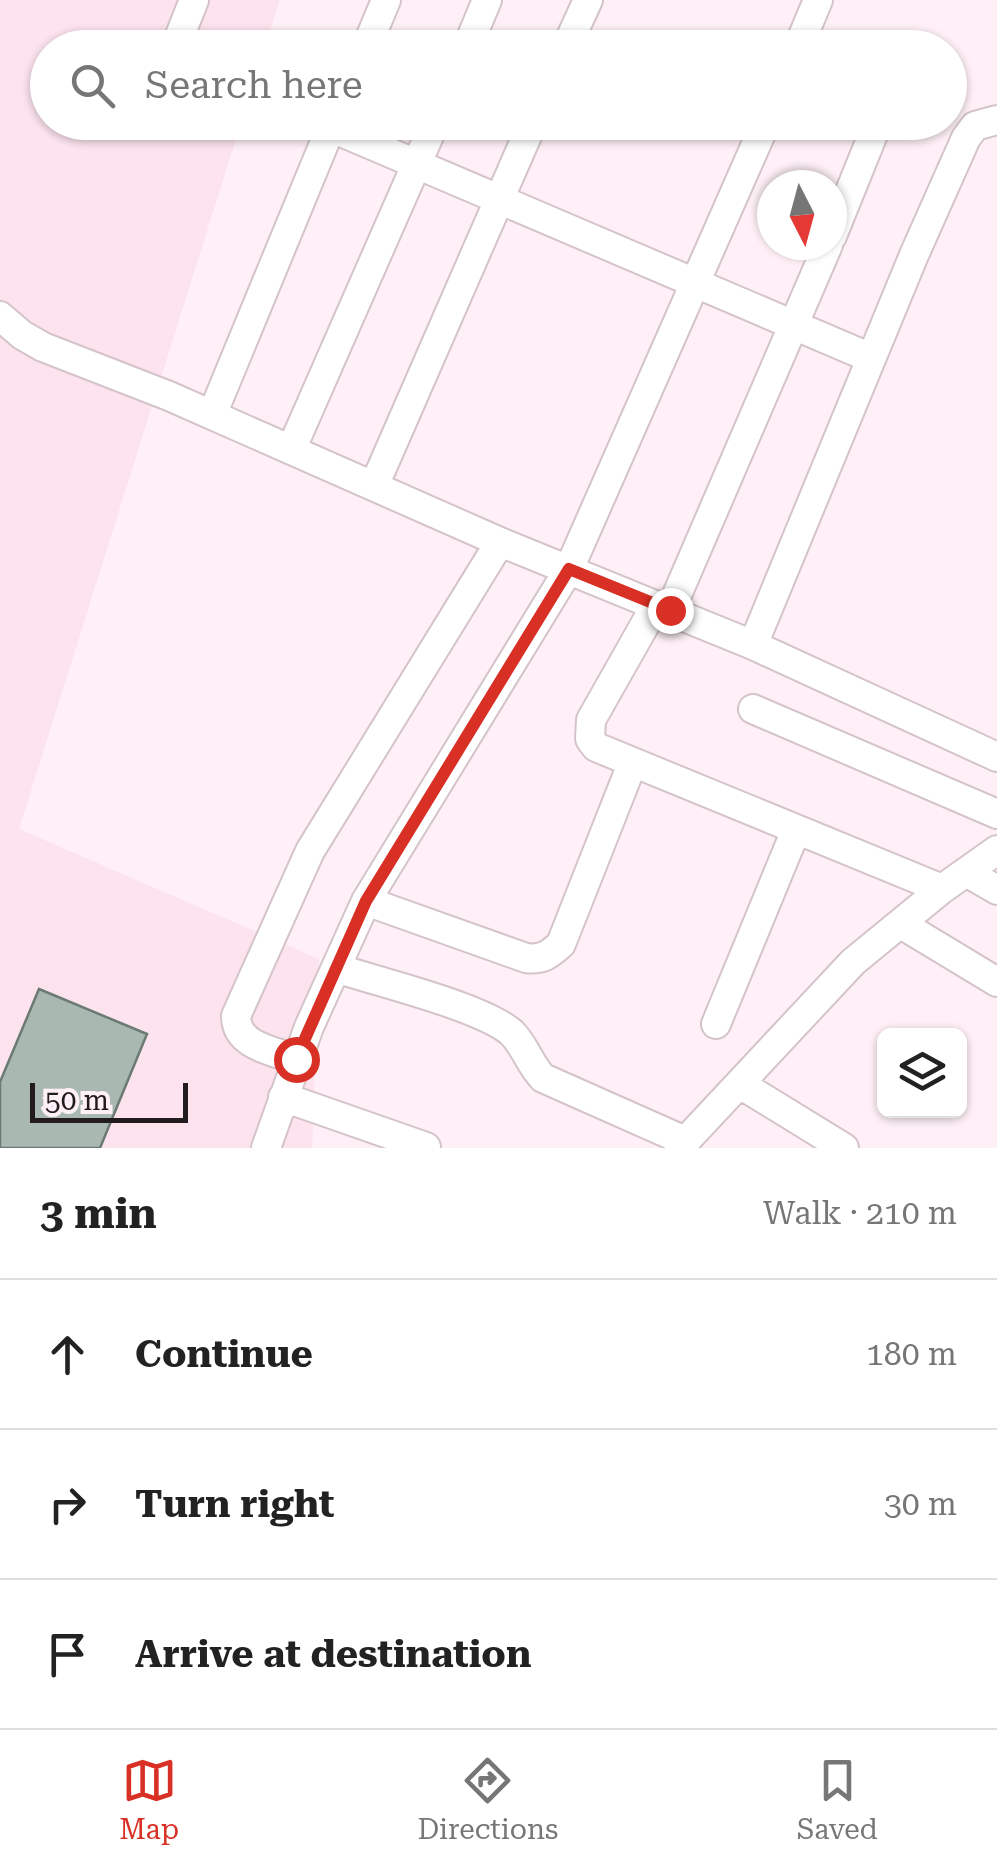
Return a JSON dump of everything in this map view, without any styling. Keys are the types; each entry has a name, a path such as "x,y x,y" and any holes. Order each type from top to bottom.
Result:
{"street":[{"path":"182,30 194,0"},
{"path":"374,30 386,0"},
{"path":"474,30 487,0"},
{"path":"574,30 588,0"},
{"path":"806,30 818,0"},
{"path":"967,137 976,126 997,120"},
{"path":"212,415 321,140"},
{"path":"363,140 871,358"},
{"path":"291,450 427,140"},
{"path":"374,486 524,140"},
{"path":"266,1148 296,1059 366,901 569,569 758,140"},
{"path":"847,199 871,140"},
{"path":"753,646 965,140"},
{"path":"822,260 795,328 663,608 590,728 590,739 596,747 632,764 942,889"},
{"path":"0,316 43,347 753,646 997,756"},
{"path":"296,1059 251,1043 240,1035 236,1016 310,851 500,542"},
{"path":"752,710 997,814"},
{"path":"366,901 526,958 550,954 561,944 632,764"},
{"path":"716,1024 796,830"},
{"path":"336,968 487,1017 518,1041 543,1078 682,1144 853,962 997,850"},
{"path":"966,872 997,890"},
{"path":"901,924 997,982"},
{"path":"740,1084 844,1148"},
{"path":"283,1096 426,1147"}],"shaded area":[{"path":"0,0 280,0 270,30 30,30 30,140 236,140 19,829 319,959 312,1148 0,1148"}],"building":[{"path":"39,989 147,1034 100,1148 0,1148 0,1082"}],"route":[{"path":"296,1059 366,901 569,569 670,610"}]}
